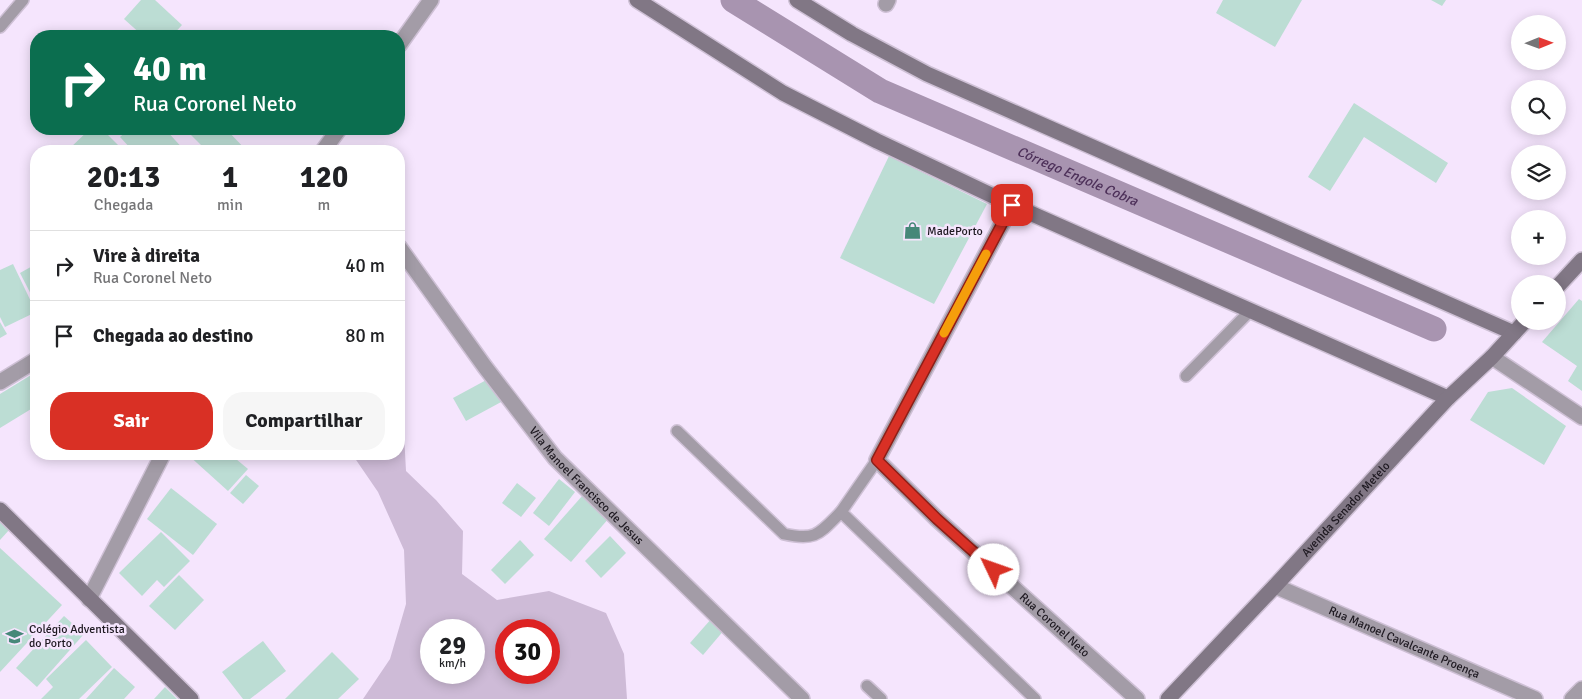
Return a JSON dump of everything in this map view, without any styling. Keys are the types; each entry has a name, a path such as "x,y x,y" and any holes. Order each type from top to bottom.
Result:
{"street":[{"path":"405,37 431,0"},
{"path":"637,0 783,93 877,141 1012,205 1448,398"},
{"path":"797,0 852,34 928,74 1514,333"},
{"path":"877,460 1012,205"},
{"name":"Vila Manoel Francisco de Jesus","path":"405,255 485,368 555,458 802,699"},
{"path":"1566,277 1582,260"},
{"name":"Avenida Senador Metelo","path":"1168,699 1276,586 1448,398 1492,357 1516,330"},
{"path":"1492,357 1582,418"},
{"path":"0,382 30,364"},
{"path":"89,599 160,460"},
{"name":"Rua Coronel Neto","path":"877,460 937,519 1137,699"},
{"path":"0,510 191,699"},
{"name":"Rua Manoel Cavalcante Proença","path":"1276,586 1534,699"},
{"path":"1572,699 1582,689"}],"lane":[{"path":"0,27 23,0"},
{"path":"1186,376 1250,311"},
{"path":"676,431 784,534 803,538 818,534 841,512 877,460"},
{"path":"841,512 1035,699"},
{"path":"867,686 881,699"}],"shaded area":[{"path":"405,452 406,471 436,500 463,531 462,574 497,600 549,591 606,613 624,654 627,699 363,699 390,659 406,604 404,550 378,492 356,460 405,460"}],"building":[{"path":"141,0 155,0 182,25 177,30 136,30 124,19"},
{"path":"1223,0 1302,0 1275,47 1216,13"},
{"path":"1431,0 1446,0 1442,6"},
{"path":"1354,103 1448,163 1436,183 1364,137 1330,191 1308,177"},
{"path":"84,135 108,135 118,145 73,145"},
{"path":"122,135 170,135 180,145 127,145 120,137"},
{"path":"191,135 232,135 241,145 201,145"},
{"name":"MadePorto","path":"889,156 987,204 934,304 840,258"},
{"path":"13,264 30,299 30,315 5,327 0,317 0,270"},
{"path":"30,267 30,292 20,273"},
{"path":"1579,299 1582,301 1582,391 1568,381 1577,366 1542,342 1552,330 1566,330 1566,314"},
{"path":"0,322 7,334 0,338"},
{"path":"30,376 30,410 0,428 0,394"},
{"path":"490,378 503,401 466,421 453,398"},
{"path":"1512,388 1566,426 1544,465 1470,420 1488,392"},
{"path":"194,460 237,460 248,469 228,491"},
{"path":"246,475 259,486 243,504 230,493"},
{"path":"559,479 575,492 549,526 533,513"},
{"path":"517,483 536,498 521,517 502,503"},
{"path":"171,488 217,524 193,555 147,519"},
{"path":"583,495 609,518 571,562 544,539"},
{"path":"0,520 10,529 0,540"},
{"path":"161,532 190,561 164,587 157,580 142,596 119,573"},
{"path":"610,536 626,553 601,578 585,561"},
{"path":"520,540 534,555 505,584 491,570"},
{"name":"Colégio Adventista do Porto","path":"0,548 62,605 0,672"},
{"path":"179,575 204,600 175,630 149,606"},
{"path":"64,616 84,634 37,687 16,668"},
{"path":"712,618 725,629 703,655 690,643"},
{"path":"86,640 112,667 79,699 41,699 53,687 46,679"},
{"path":"263,641 286,671 250,699 243,699 222,672"},
{"path":"332,652 359,679 338,699 285,699"},
{"path":"114,668 135,687 124,699 86,699"},
{"path":"165,687 177,699 154,699"}],"waterway":[{"name":"Córrego Engole Cobra","path":"733,0 880,91 1434,329"}],"slow traffic":[{"path":"944,333 986,254"}],"place":[{"name":"MadePorto","path":"913,231"},
{"name":"Colégio Adventista do Porto","path":"15,636"}],"route":[{"path":"994,570 937,519 877,460 1012,205"}]}
